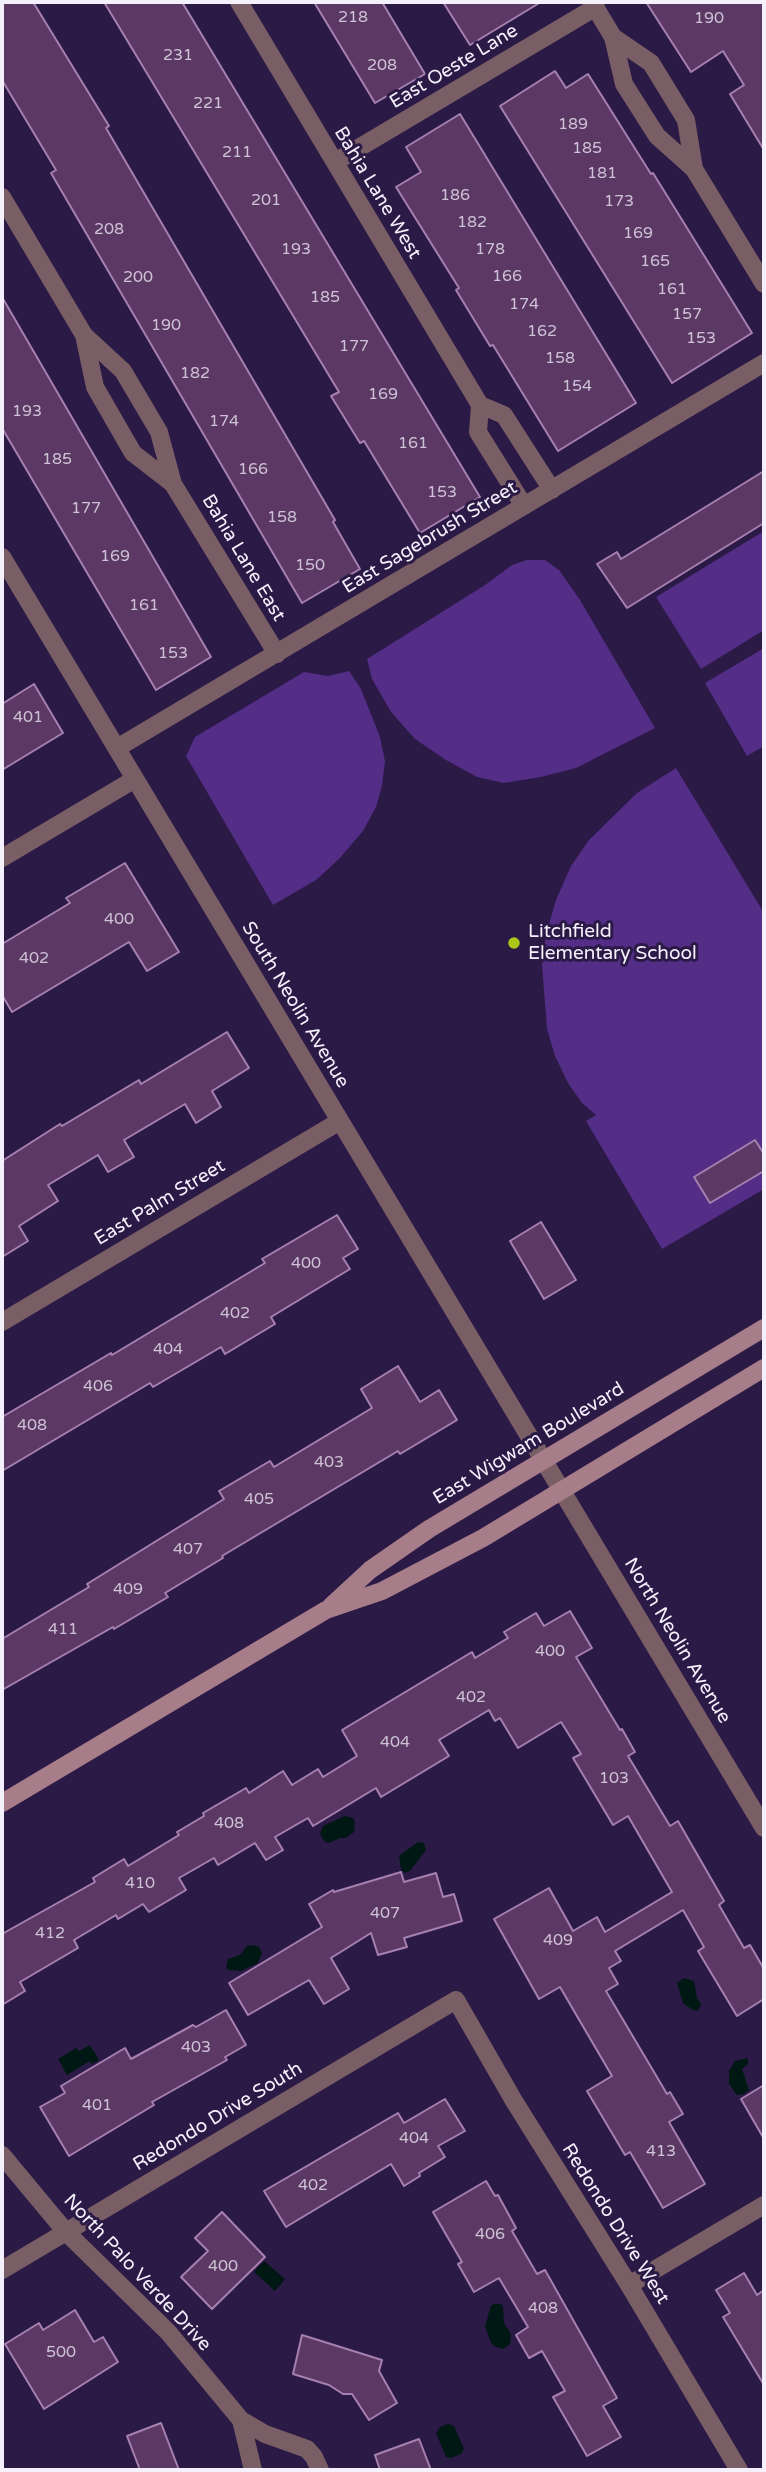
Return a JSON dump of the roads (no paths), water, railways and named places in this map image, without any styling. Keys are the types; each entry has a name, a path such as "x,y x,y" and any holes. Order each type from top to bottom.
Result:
{"street":[{"name":"Bahia Lane West","path":"239,2 480,405"},
{"name":"East Oeste Lane","path":"335,162 594,4"},
{"path":"594,4 613,37 624,84 657,136 694,169 764,285"},
{"path":"613,37 651,63 686,120 694,169"},
{"name":"Bahia Lane East","path":"2,197 84,335 123,371 159,432 173,484 277,654"},
{"name":"Bahia Lane East","path":"84,335 95,387 133,453 173,484"},
{"name":"East Sagebrush Street","path":"117,748 764,363"},
{"path":"524,506 478,432 480,405 504,415 552,490"},
{"name":"South Neolin Avenue","path":"2,556 557,1483"},
{"path":"2,858 135,779"},
{"name":"East Palm Street","path":"2,1322 340,1121"},
{"name":"East Wigwam Boulevard","path":"2,1803 326,1610 370,1570 429,1529 764,1328"},
{"name":"East Wigwam Boulevard","path":"326,1610 382,1591 483,1538 557,1483 764,1368"},
{"name":"North Neolin Avenue","path":"557,1483 764,1828"},
{"name":"Redondo Drive South","path":"2,2270 456,2000"},
{"name":"Redondo Drive West","path":"456,2000 514,2101 629,2285 738,2470"},
{"name":"North Palo Verde Drive","path":"2,2155 66,2232 168,2332 242,2420 265,2434 307,2449 314,2456 320,2470"},
{"path":"629,2285 764,2204"},
{"name":"North Palo Verde Drive","path":"242,2420 253,2470"}],"place":[{"name":"Litchfield Elementary School","path":"514,943"}]}
